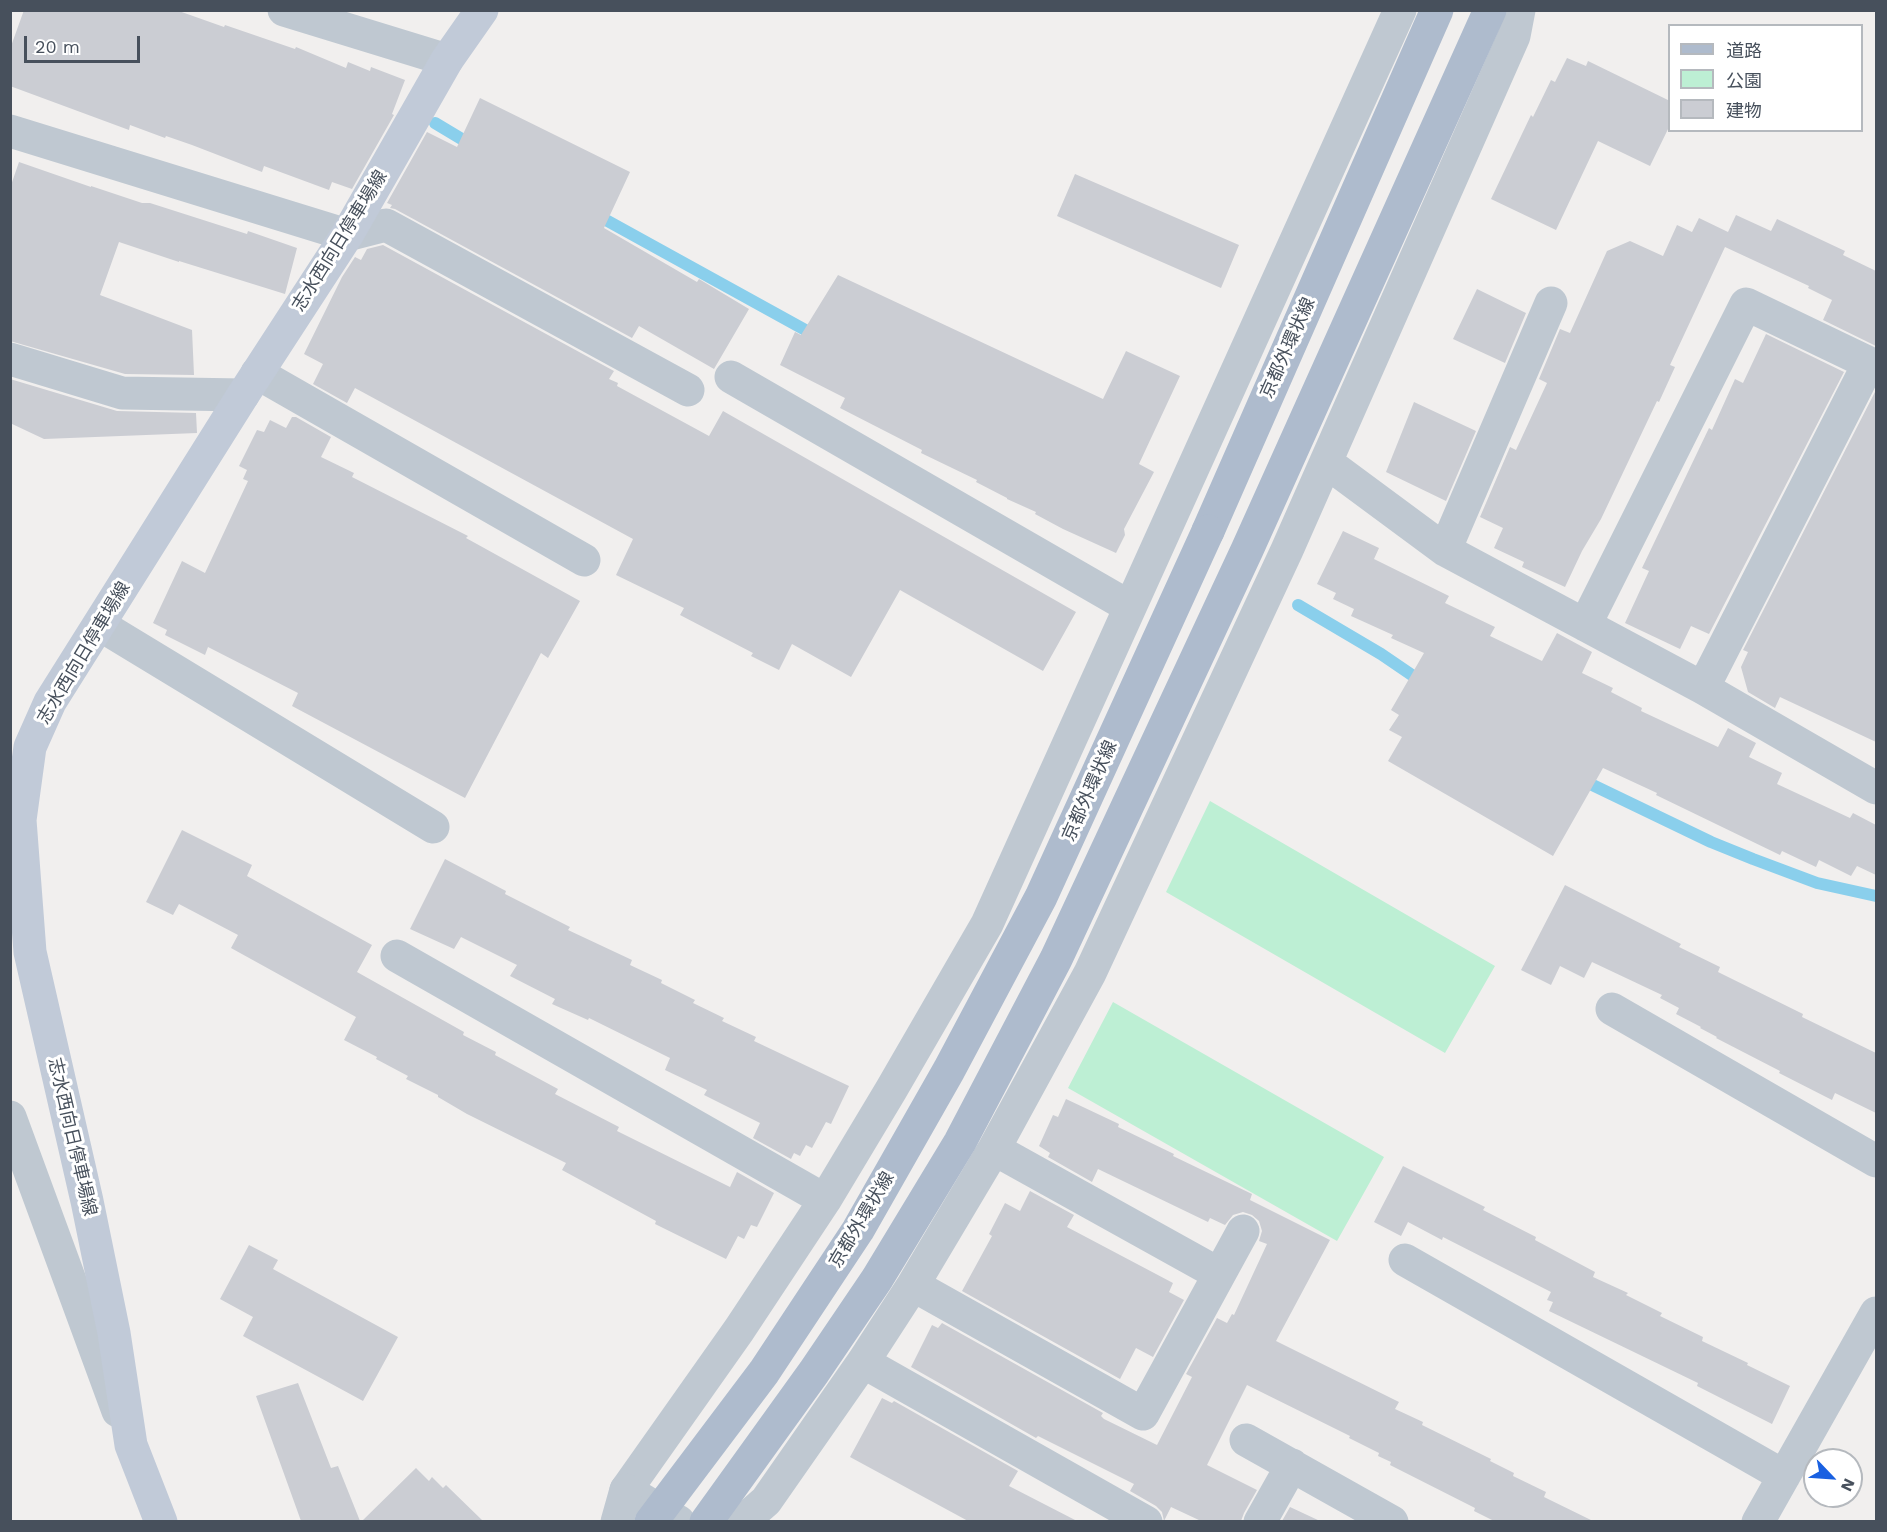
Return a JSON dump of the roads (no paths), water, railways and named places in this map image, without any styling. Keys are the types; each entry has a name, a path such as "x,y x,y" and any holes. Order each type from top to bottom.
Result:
{"main road":[{"name":"志水西向日停車場線","path":"161,1521 131,1445 114,1333 30,952 20,820 30,747 50,702 250,384 347,235 447,60 482,10"},
{"name":"京都外環状線","path":"651,1521 764,1372 858,1230 949,1070 1041,897 1208,531 1437,10"},
{"path":"706,1521 814,1372 877,1279 960,1142 1056,959 1248,550 1490,10"}],"street":[{"path":"284,10 447,60"},
{"path":"617,1521 626,1490 740,1330 825,1200 987,924 1400,10"},
{"path":"742,1521 766,1502 913,1285 994,1149 1090,972 1287,550 1514,36 1519,10"},
{"path":"10,131 347,235 386,225 688,390"},
{"path":"1445,550 1551,303"},
{"path":"1585,625 1746,304 1873,355 1703,688"},
{"path":"10,359 122,393 250,384 584,560"},
{"path":"731,377 1130,607"},
{"path":"1326,462 1445,550 1703,688 1876,788"},
{"path":"100,625 433,827"},
{"path":"397,956 825,1200"},
{"path":"1612,1010 1876,1161"},
{"path":"10,1117 131,1445"},
{"path":"994,1149 1220,1274"},
{"path":"913,1285 1143,1414 1243,1231"},
{"path":"1405,1260 1784,1476"},
{"path":"1758,1521 1876,1313"},
{"path":"863,1362 1107,1512 1146,1521"},
{"path":"1246,1440 1392,1521"},
{"path":"1260,1521 1292,1465"},
{"path":"626,1490 679,1521"}],"waterway":[{"path":"435,123 475,147"},
{"path":"595,214 818,337"},
{"path":"1298,605 1381,654 1425,684"},
{"path":"1580,779 1711,842 1753,859 1817,883 1876,896"}]}
